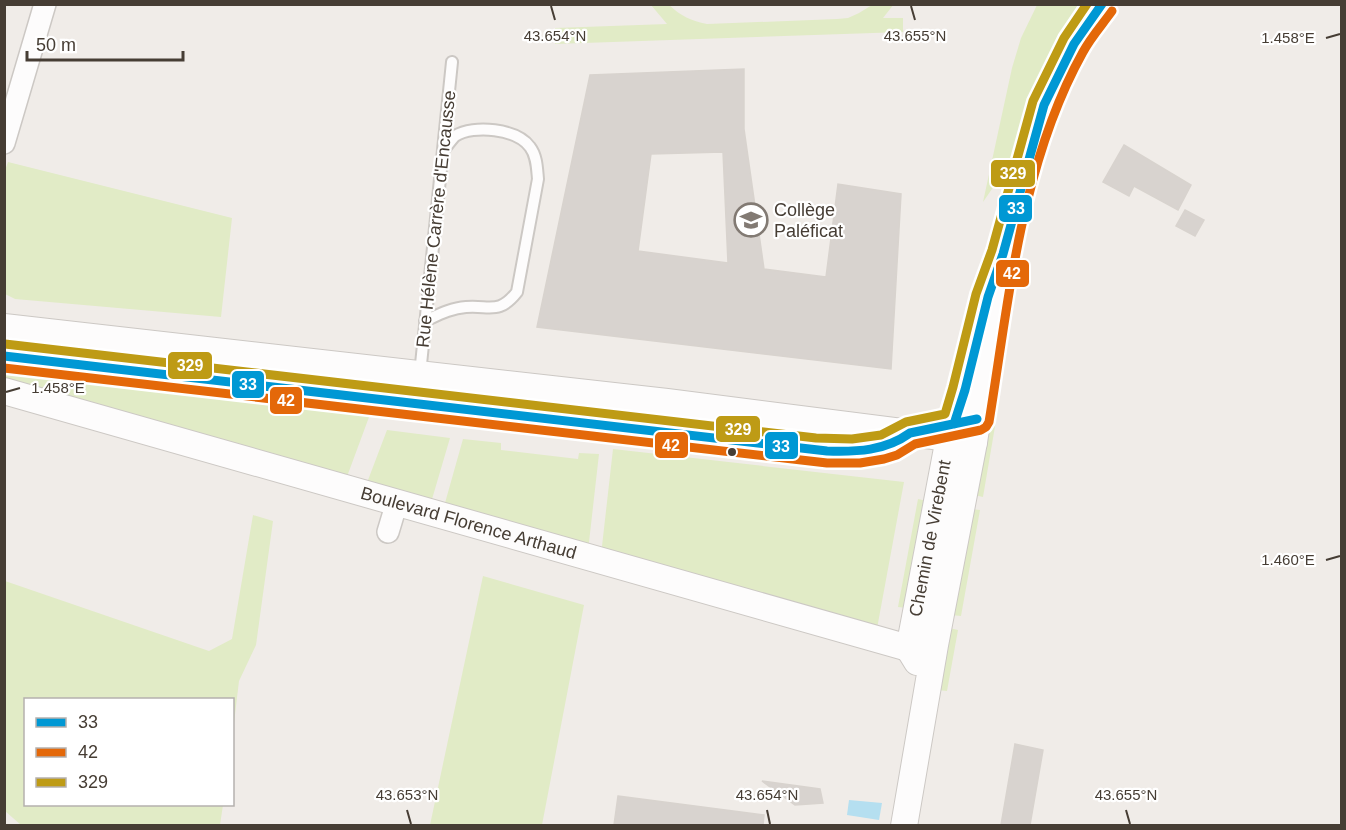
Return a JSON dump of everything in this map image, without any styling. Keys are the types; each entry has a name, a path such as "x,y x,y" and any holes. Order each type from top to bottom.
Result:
{"street":[{"path":"4,143 45,4"},
{"name":"Chemin de Virebent","path":"909,649 1024,170 1044,105 1074,44 1102,4"},
{"path":"4,327 667,402 910,433 963,431"},
{"name":"Boulevard Florence Arthaud","path":"4,391 933,655"},
{"name":"Chemin de Virebent","path":"903,825 933,655 963,431"},
{"path":"388,532 398,502"},
{"path":"909,649 929,680"}],"lane":[{"name":"Rue Hélène Carrère d'Encausse","path":"420,375 452,62"},
{"path":"425,321 446,311 466,307 494,307 508,303 517,292 538,179 537,163 531,148 519,138 502,133 467,131 454,137 443,150"},
{"path":"4,356 827,451 853,451 884,447 910,433"}],"green space":[{"path":"894,4 883,18 903,18 903,32 555,44 555,28 667,24 651,5 669,5 686,18 707,24 848,18 872,5"},
{"path":"1037,5 1084,5 1061,39 1039,83 1012,160 983,202 1012,68 1021,38"},
{"path":"8,162 232,218 221,317 15,299 5,294 4,173"},
{"path":"9,333 376,376 374,387 5,345"},
{"path":"4,367 372,409 345,482 5,383"},
{"path":"389,377 597,401 596,413 388,389"},
{"path":"990,402 999,403 983,497 974,495"},
{"path":"387,430 450,438 430,506 365,488"},
{"path":"463,439 501,443 501,450 578,459 579,453 599,454 588,551 443,510"},
{"path":"613,449 904,482 876,634 601,555"},
{"path":"918,499 927,501 907,608 898,607"},
{"path":"971,509 980,510 961,616 951,615"},
{"path":"253,515 273,521 256,645 239,681 234,723 234,698 24,698 24,806 223,806 220,825 21,825 5,811 5,581 209,651 232,639"},
{"path":"483,576 584,605 542,825 430,825"},
{"path":"949,628 958,630 947,691 937,690"}],"water":[{"path":"849,800 882,803 879,820 847,815"}],"building":[{"path":"744,69 744,129 764,269 826,277 838,184 901,194 891,369 537,327 590,75","holes":["723,152 728,263 638,251 651,154"]},
{"path":"1124,145 1191,185 1178,210 1134,186 1129,196 1103,182"},
{"path":"1185,210 1204,220 1195,236 1176,226"},
{"path":"1015,744 1043,750 1030,825 1001,825"},
{"path":"762,781 820,789 823,803 795,805"},
{"path":"618,796 764,815 763,825 614,825"}],"transit line":[{"name":"329","path":"5,344 816,438 852,439 881,435 906,422 945,414 976,294 992,250 1033,101 1064,38 1087,4"},
{"name":"33","path":"954,424 1044,105 1074,44 1102,4"},
{"name":"42","path":"4,368 827,463 860,463 884,459 897,455 915,444 981,430 989,422 1020,232 1045,139 1062,95 1083,52 1112,11"},
{"name":"33","path":"4,356 827,451 881,447 910,433 977,419"}],"place":[{"name":"Collège Paléficat","path":"751,220"}]}
